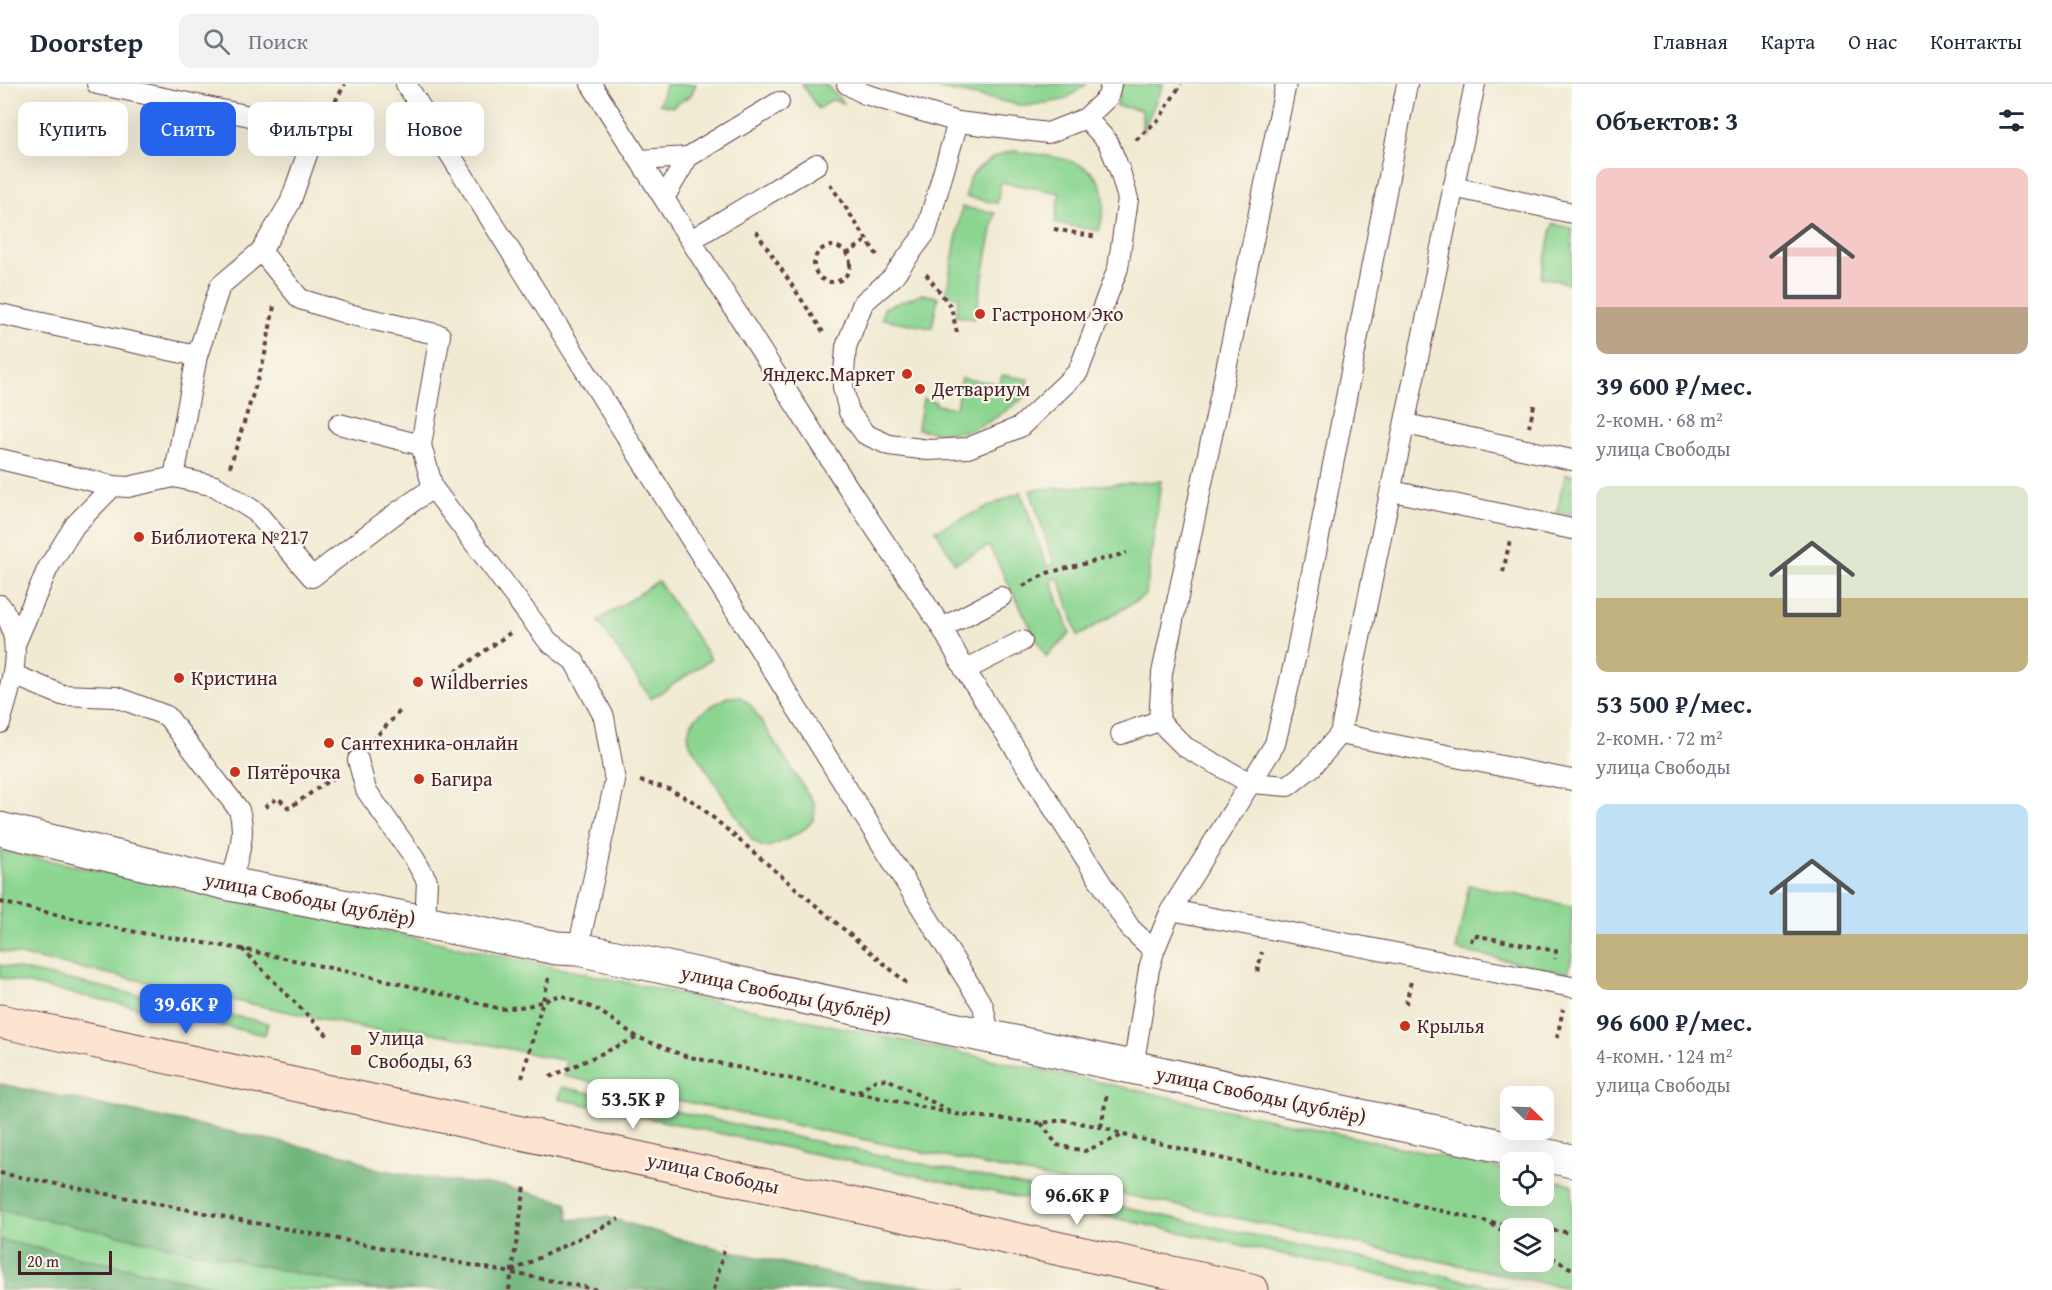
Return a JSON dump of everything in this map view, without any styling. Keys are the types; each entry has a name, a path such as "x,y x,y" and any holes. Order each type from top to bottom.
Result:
{"main road":[{"name":"улица Свободы","path":"0,1021 1251,1290"}],"street":[{"name":"улица Свободы (дублёр)","path":"0,829 230,884 556,948 578,949 990,1038 1121,1076 1572,1161"}],"lane":[{"path":"97,84 248,116"},
{"path":"406,84 983,1006 990,1038"},
{"path":"591,84 851,492 942,628 965,670 1130,928 1154,951"},
{"path":"847,84 865,94 958,122 1048,133 1086,118 1108,97 1112,84"},
{"path":"1286,84 1162,673 1159,721 1185,747 1250,783 1288,786 1312,767 1340,734 1475,84"},
{"path":"1121,1076 1154,951 1171,910 1275,744 1296,655 1407,84"},
{"path":"664,198 688,158 779,102"},
{"path":"958,122 926,232 892,278 863,303 846,347 843,387 849,412 865,434 889,445 929,450 968,448 1020,427 1078,372 1118,268 1128,199 1116,159 1108,142 1086,118"},
{"path":"174,477 197,356 220,286 261,251 290,203 306,156"},
{"path":"640,160 688,158"},
{"path":"691,240 817,164"},
{"path":"1454,187 1572,213"},
{"path":"261,251 300,299 348,314 440,335 421,445 433,488 548,641 574,661 604,717 615,781 578,949"},
{"path":"0,314 197,356"},
{"path":"339,424 421,445"},
{"path":"1406,424 1572,460"},
{"path":"0,459 113,486 128,487 174,477 216,486 256,512 312,577 433,488"},
{"path":"15,644 48,568 75,525 113,486"},
{"path":"1392,490 1572,529"},
{"path":"942,628 1001,597"},
{"path":"0,605 7,614 15,644 14,675 0,723"},
{"path":"965,670 1022,641"},
{"path":"14,675 62,695 116,697 167,716 239,810 243,821 242,843 230,884"},
{"path":"1121,734 1159,721"},
{"path":"1340,734 1572,780"},
{"path":"358,760 366,790 414,858 427,881 425,922"},
{"path":"1171,910 1572,987"}],"path":[{"path":"335,102 345,84"},
{"path":"1116,159 1160,118 1181,84"},
{"path":"817,164 892,278"},
{"path":"742,209 845,366"},
{"path":"1054,229 1122,241"},
{"path":"847,254 867,240"},
{"path":"828,246 838,247 847,254 850,263 848,273 840,280 830,282 821,278 815,270 814,260 820,251 828,246"},
{"path":"910,253 951,307 957,333"},
{"path":"223,491 234,449 264,359 280,273"},
{"path":"1022,587 1047,573 1127,553"},
{"path":"448,677 531,619"},
{"path":"243,821 278,798 289,808 358,760 378,733 402,709"},
{"path":"615,781 641,782 669,789 696,803 917,992"},
{"path":"0,902 130,931 242,949 386,980 501,1009 528,1006 561,995 598,1010 637,1037 685,1056 955,1114 1041,1123 1064,1120 1101,1127 1124,1135 1500,1223"},
{"path":"242,949 329,1037"},
{"path":"522,1078 550,974"},
{"path":"550,1077 637,1037"},
{"path":"1101,1127 1121,1076"},
{"path":"857,1092 876,1080 887,1079 955,1114"},
{"path":"1041,1123 1057,1145 1085,1150 1124,1135"},
{"path":"0,1173 599,1290"},
{"path":"509,1290 525,1186"},
{"path":"511,1272 619,1219"},
{"path":"1488,1222 1500,1229"},
{"path":"1554,1230 1572,1233"},
{"path":"714,1290 725,1246"},
{"path":"1554,1259 1572,1269"}],"green space":[{"path":"666,84 696,84 691,95 672,107 659,104"},
{"path":"802,84 825,84 844,103 832,100 818,109"},
{"path":"917,84 1087,84 1064,100 1025,106"},
{"path":"1122,84 1150,86 1151,84 1163,84 1142,133 1142,110 1116,106"},
{"path":"1014,151 1072,162 1095,176 1102,188 1104,204 1099,231 1055,223 1060,193 1001,182 997,203 966,197 969,180 979,168 995,157"},
{"path":"962,207 995,213 975,319 956,316 959,297 946,294"},
{"path":"1553,224 1572,228 1572,284 1541,277"},
{"path":"922,294 938,297 932,328 882,319 884,308"},
{"path":"1002,375 1029,379 1025,397 998,416 976,428 964,431 936,432 918,429 923,399 936,402 936,405 956,408 961,378 1000,384"},
{"path":"1565,474 1572,475 1572,515 1557,512"},
{"path":"1161,481 1146,595 1078,636 1059,578 1051,580 1070,634 1046,657 989,546 955,563 936,530 1021,492 1047,567 1054,564 1030,490"},
{"path":"658,581 711,659 651,699 598,621"},
{"path":"727,697 740,697 750,704 815,805 814,818 810,824 775,845 763,847 752,840 690,744 688,735 693,721 705,710"},
{"path":"0,850 1500,1169 1500,1206 1554,1206 1554,1180 1572,1184 1572,1289 563,1076 566,1061 400,1026 398,1035 0,951"},
{"path":"1469,885 1572,906 1572,955 1568,973 1456,950"},
{"path":"0,965 268,1023 265,1035 0,978"},
{"path":"0,1084 353,1157 372,1168 444,1181 504,1186 566,1202 569,1220 606,1217 691,1242 857,1280 968,1290 375,1290 0,1210"},
{"path":"562,1087 1510,1290 1450,1290 559,1099"},
{"path":"0,1197 474,1290 0,1290"},
{"path":"0,1240 230,1290 0,1290"}],"place":[{"name":"Гастроном Эко","path":"980,314"},
{"name":"Яндекс.Маркет","path":"907,374"},
{"name":"Детвариум","path":"920,389"},
{"name":"Библиотека №217","path":"139,537"},
{"name":"Кристина","path":"179,678"},
{"name":"Wildberries","path":"418,682"},
{"name":"Сантехника-онлайн","path":"329,743"},
{"name":"Пятёрочка","path":"235,772"},
{"name":"Багира","path":"419,779"},
{"name":"Крылья","path":"1405,1026"},
{"name":"Улица Свободы, 63","path":"356,1050"}]}
